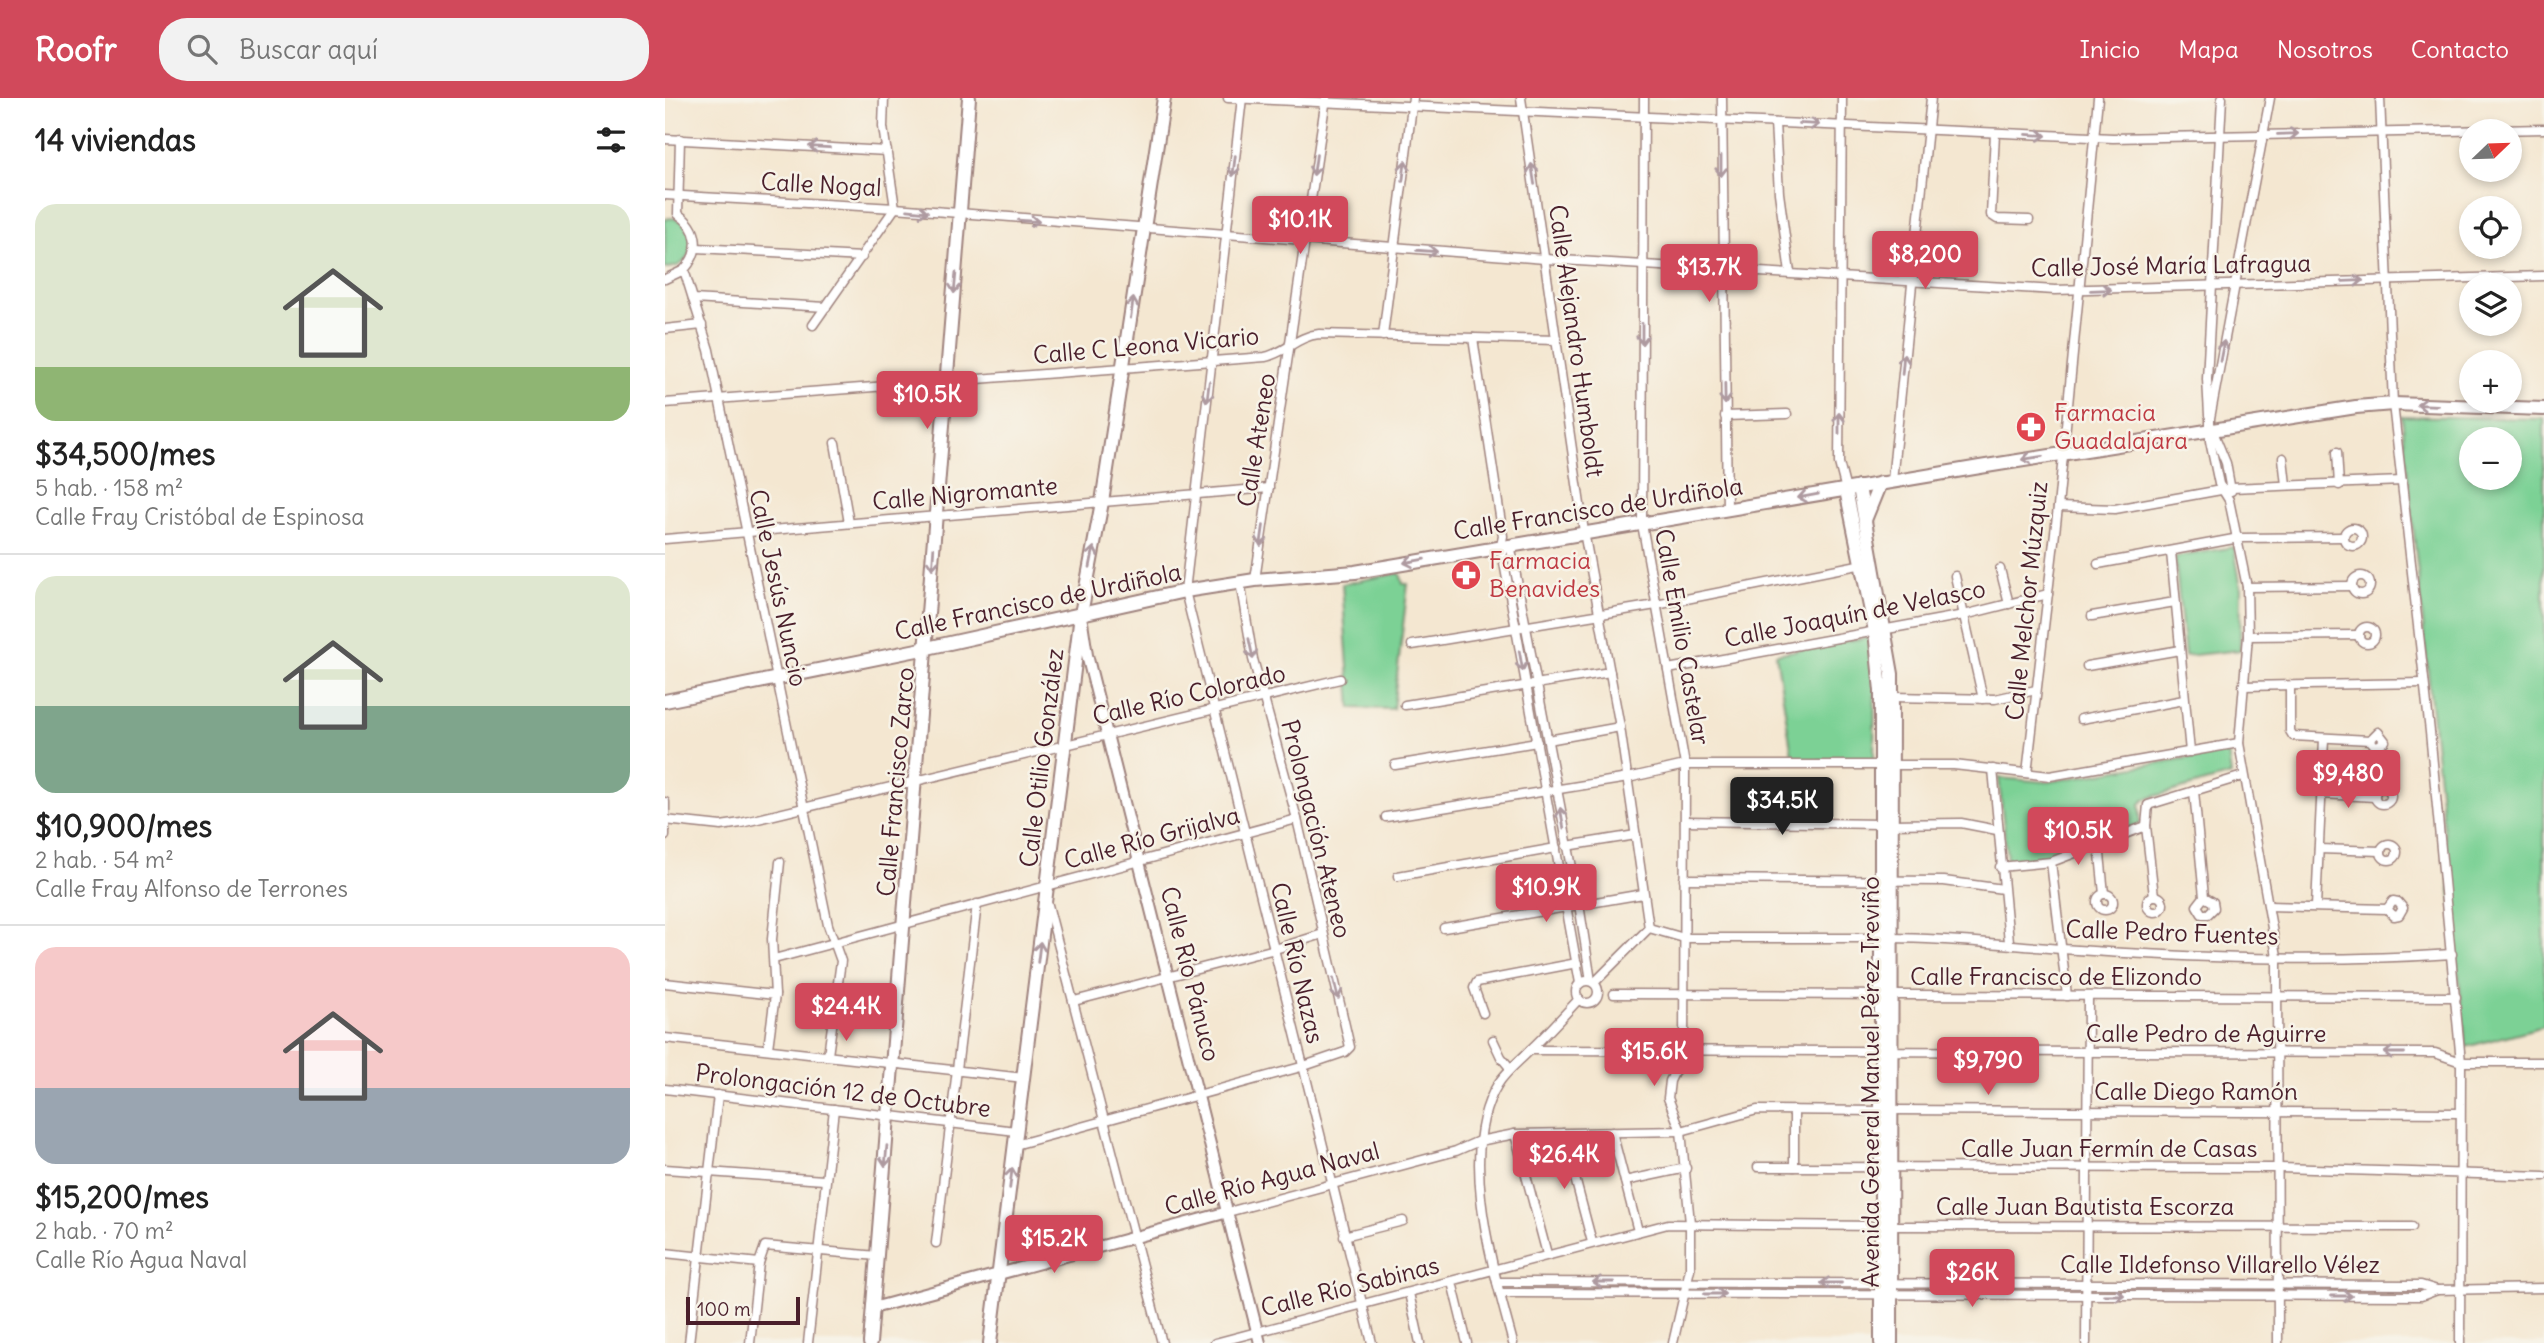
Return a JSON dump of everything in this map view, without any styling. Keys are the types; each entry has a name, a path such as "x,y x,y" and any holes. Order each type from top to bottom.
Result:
{"main road":[{"name":"Calle Francisco Zarco","path":"870,1343 917,781 969,98"},
{"name":"Calle Otilio González","path":"990,1343 1065,744 1081,656 1081,614 1124,368 1142,229 1164,98"},
{"name":"Calle Francisco de Urdiñola","path":"665,701 927,649 1185,591 1255,580 1355,572 1505,542 1642,524 2062,453 2211,423 2393,404 2544,409"},
{"path":"1865,520 1886,482"},
{"name":"Avenida General Manuel Pérez Treviño","path":"1852,489 1865,520 1892,697 1886,765 1885,824 1886,1289 1891,1343"},
{"name":"Avenida General Manuel Pérez Treviño","path":"1852,489 1863,564 1880,630 1886,765"},
{"name":"Avenida General Manuel Pérez Treviño","path":"1881,1343 1886,1289"}],"street":[{"path":"813,326 895,208 887,151 884,98"},
{"path":"1228,98 1413,102 1523,111 2094,137 2544,129"},
{"path":"1185,591 1242,98"},
{"name":"Calle Alejandro Humboldt","path":"1521,98 1584,533 1620,727 1649,928"},
{"name":"Calle Emilio Castelar","path":"1644,98 1642,524 1685,765 1684,1052 1673,1073 1669,1091 1670,1106 1681,1131 1686,1168 1690,1223 1689,1283 1673,1343"},
{"path":"1722,98 1720,120 1727,510"},
{"path":"1842,98 1839,463 1852,489"},
{"path":"1886,482 1912,280 1931,98"},
{"name":"Calle Melchor Múzquiz","path":"2027,774 2058,507 2098,98"},
{"path":"2222,98 2212,286 2210,440 2221,491 2229,500 2239,538 2247,587 2248,636 2239,743 2277,956 2280,1168 2278,1343"},
{"path":"2212,379 2234,285 2270,98"},
{"path":"2380,98 2393,404 2424,682 2461,1062 2460,1343"},
{"name":"Calle Ateneo","path":"1255,580 1325,100"},
{"path":"1383,335 1413,102"},
{"path":"1775,123 1779,192 1790,274"},
{"path":"1995,133 1991,215 1997,219 2029,220"},
{"path":"665,139 887,151"},
{"path":"665,279 684,270 697,248 693,229 678,214 680,139"},
{"name":"Calle Nogal","path":"665,195 895,208 961,215"},
{"name":"Calle José María Lafragua","path":"961,215 1545,259 2079,290 2544,276"},
{"path":"697,248 862,257"},
{"name":"Calle Jesús Nuncio","path":"684,270 702,325 828,925 841,968 828,1055"},
{"path":"693,299 826,307"},
{"path":"665,329 702,325"},
{"name":"Calle C Leona Vicario","path":"665,404 1271,355 1312,335 1557,340"},
{"path":"1473,338 1505,542 1515,628 1577,963 1580,983 1576,991 1579,999"},
{"path":"1725,416 1787,414"},
{"path":"2211,423 2232,488 2229,500"},
{"path":"835,443 849,523"},
{"path":"2337,452 2339,485"},
{"path":"2283,458 2286,485"},
{"path":"2058,507 2115,509 2232,488 2402,481"},
{"name":"Calle Nigromante","path":"665,539 1269,488"},
{"path":"2098,564 2239,538 2344,537"},
{"path":"1505,542 1548,740 1592,982 1598,990 1596,998 1590,1002 1579,999"},
{"path":"2171,552 2190,752"},
{"path":"1412,645 1655,605 1863,564"},
{"path":"2000,569 2009,604"},
{"path":"1955,576 1983,699"},
{"name":"Prolongación Ateneo","path":"1240,582 1253,659 1297,819 1322,934 1350,1043 1345,1052 1301,1067"},
{"path":"2247,587 2352,586"},
{"name":"Calle Río Nazas","path":"1185,591 1275,949 1301,1067 1372,1343"},
{"name":"Calle Joaquín de Velasco","path":"1668,669 1964,615 2048,594"},
{"path":"2092,616 2175,602"},
{"path":"2248,636 2359,635"},
{"path":"2087,666 2181,650"},
{"name":"Calle Río Pánuco","path":"1081,656 1108,734 1261,1343"},
{"path":"1405,705 1610,672"},
{"name":"Calle Río Colorado","path":"666,820 721,826 803,809 1339,679"},
{"path":"2243,686 2424,682"},
{"path":"2290,687 2291,734 2296,737 2370,740"},
{"path":"1892,697 1983,699 2036,690"},
{"path":"2081,719 2184,700"},
{"path":"1548,740 1620,727"},
{"path":"2316,906 2323,738"},
{"path":"1395,765 1537,742"},
{"path":"1386,817 1628,778 1685,765 1954,765 2050,776 2239,743"},
{"path":"1993,769 2009,942"},
{"path":"2154,896 2146,826 2148,805 2243,776"},
{"path":"2194,791 2204,897"},
{"path":"2322,794 2375,797"},
{"path":"665,802 665,835"},
{"name":"Calle Río Grijalva","path":"774,959 977,904 1047,892 1141,860 1297,819"},
{"path":"1685,821 1961,823 1997,830"},
{"path":"2000,867 2051,862 2146,826"},
{"path":"1567,846 1636,835"},
{"path":"2099,844 2104,894"},
{"path":"1398,876 1556,848"},
{"path":"2319,849 2381,851"},
{"path":"768,1048 775,995 772,939 780,862"},
{"path":"2051,862 2067,996"},
{"path":"1684,879 1960,882 2003,889"},
{"path":"1047,892 1162,1343"},
{"path":"1444,928 1566,905 1643,894"},
{"path":"936,1243 959,1071 977,904"},
{"path":"2269,906 2387,909"},
{"path":"1580,983 1592,982 1649,928"},
{"name":"Calle Pedro Fuentes","path":"1649,928 1684,938 1886,938 2009,942 2060,949 2277,956 2394,958 2452,954"},
{"path":"1074,1001 1275,949 1322,934"},
{"path":"1483,1013 1474,988 1477,982 1577,963"},
{"path":"665,983 775,995"},
{"name":"Calle Francisco de Elizondo","path":"1615,994 2456,997"},
{"path":"2086,1343 2085,1112 2088,997"},
{"path":"1513,1343 1497,1282 1479,1181 1479,1141 1488,1101 1510,1068 1579,999"},
{"path":"665,1038 1024,1078"},
{"path":"1493,1040 1497,1052 1510,1068"},
{"name":"Calle Pedro de Aguirre","path":"1530,1050 2086,1054 2435,1053 2461,1062 2544,1062"},
{"path":"1015,1146 1301,1067"},
{"name":"Prolongación 12 de Octubre","path":"665,1089 1016,1130"},
{"path":"689,1343 718,1095"},
{"path":"808,1343 834,1109"},
{"path":"1794,1110 1794,1167"},
{"name":"Calle Diego Ramón","path":"1681,1131 1746,1111 2279,1110 2460,1113"},
{"name":"Calle Río Agua Naval","path":"873,1308 1456,1151 1479,1141 1515,1134 1681,1131"},
{"path":"1612,1132 1638,1231"},
{"path":"1563,1133 1592,1242"},
{"path":"1515,1134 1547,1254"},
{"name":"Calle Juan Fermín de Casas","path":"1758,1167 2280,1168 2544,1176"},
{"path":"1625,1181 1686,1168"},
{"path":"665,1169 824,1180"},
{"path":"1344,1236 1403,1222"},
{"name":"Calle Juan Bautista Escorza","path":"1592,1242 1675,1223 2413,1227"},
{"name":"Calle Río Sabinas","path":"1215,1343 1452,1282 1592,1242"},
{"path":"750,1343 759,1263 765,1246 877,1256"},
{"path":"665,1253 759,1263"},
{"path":"1452,1282 1467,1343"},
{"name":"Calle Ildefonso Villarello Vélez","path":"1497,1282 1689,1283 1992,1295 2421,1296 2437,1290 2544,1288"},
{"path":"1992,1284 1992,1295"},
{"name":"Calle Ildefonso Villarello Vélez","path":"1500,1293 1685,1294 1992,1284 2421,1285 2437,1290"},
{"path":"2183,1284 2184,1296"},
{"path":"1409,1293 1420,1343"}],"green space":[{"path":"673,218 683,222 693,241 685,261 665,268 665,219"},
{"path":"2402,416 2544,419 2544,1026 2466,1047"},
{"path":"2234,547 2241,588 2240,650 2185,656 2175,557"},
{"path":"1400,573 1403,584 1408,584 1393,709 1351,708 1342,584"},
{"path":"1870,637 1875,666 1874,761 1793,761 1776,654"},
{"path":"2228,751 2231,775 2145,799 2140,804 2140,824 2047,858 2007,860 1999,778 2048,782"}],"place":[{"name":"Farmacia Guadalajara","path":"2031,427"},
{"name":"Farmacia Benavides","path":"1466,575"}]}
